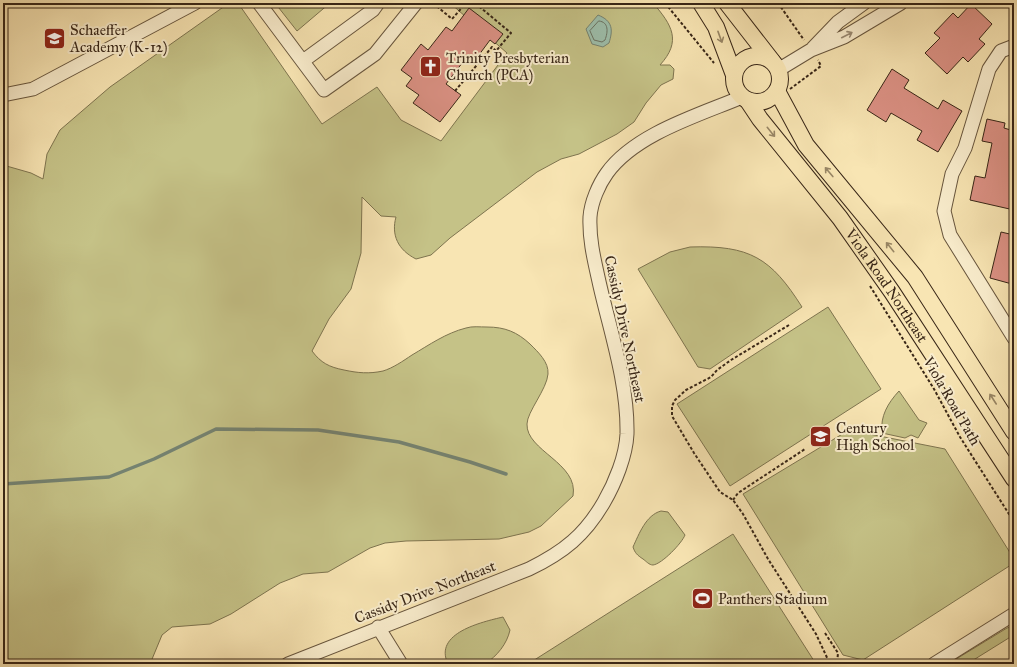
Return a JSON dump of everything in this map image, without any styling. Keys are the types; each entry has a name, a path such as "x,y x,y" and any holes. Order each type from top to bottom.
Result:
{"main road":[{"path":"701,3 716,27 734,75 735,86 745,99 761,102 768,100 778,91 781,78 775,65 727,3"},
{"path":"734,75 737,67 747,58 760,56 775,65"},
{"name":"Viola Road Northeast","path":"778,91 806,145 915,278 1014,432"},
{"name":"Viola Road Northeast","path":"745,99 840,218 892,292 1014,479"}],"street":[{"path":"3,95 33,89 195,3"},
{"path":"259,3 324,90 375,54 416,3"},
{"path":"303,61 373,10 378,3"},
{"path":"811,50 838,22 864,3"},
{"path":"775,65 844,37 901,3"},
{"path":"1014,46 1001,51 989,69 965,148 952,174 947,191 944,211 950,235 1014,338"},
{"name":"Cassidy Drive Northeast","path":"288,664 543,562 575,541 600,509 610,491 623,456 627,435 624,392 592,249 590,215 594,200 607,173 633,146 650,136 745,99"},
{"path":"934,664 1014,614"},
{"path":"378,627 401,664"}],"path":[{"path":"433,3 452,19 466,3"},
{"path":"455,91 492,47 496,51 511,33 475,3"},
{"path":"665,3 716,66"},
{"path":"778,3 799,33"},
{"path":"802,78 822,66"},
{"name":"Viola Road Path","path":"866,281 934,389 960,437 1014,522"},
{"path":"789,325 731,360 717,370 711,377 686,390 675,400 672,406 672,416 720,492 733,500 816,634 823,653 830,664"},
{"path":"733,500 738,493 805,450"},
{"path":"825,633 838,654 837,664"}],"shaded area":[{"path":"229,3 238,3 322,124 377,87 401,120 441,141 507,53 450,3 653,3 660,11 672,33 672,41 671,48 667,56 660,65 670,65 674,69 673,79 661,85 646,103 634,122 617,134 579,154 561,159 537,172 450,238 431,255 416,259 400,247 394,230 396,217 381,216 362,197 361,253 351,289 329,319 312,351 319,359 334,367 354,372 373,373 390,368 438,340 466,328 493,327 505,329 515,333 530,344 539,354 545,361 548,370 547,380 528,419 527,424 529,433 535,442 561,466 568,475 573,485 573,496 541,526 529,532 499,539 406,541 385,543 370,548 328,572 303,574 280,583 231,614 210,624 172,627 162,635 150,664 3,664 3,165 31,173 43,179 47,154 60,130 110,87"},
{"path":"275,3 330,3 297,31"},
{"path":"690,247 728,249 744,252 757,258 769,266 780,277 802,307 710,369 698,367 638,269 670,252"},
{"path":"828,307 881,389 730,486 677,404"},
{"path":"899,391 919,420 927,423 918,438 911,435 905,438 882,433 882,421 886,410 891,400"},
{"path":"849,430 945,449 1014,559 1014,563 863,660 843,655 743,494"},
{"path":"661,511 668,512 685,535 671,553 657,564 652,565 638,555 633,547 647,521 651,516"},
{"name":"Panthers Stadium","path":"733,534 816,664 528,664"},
{"path":"503,617 510,630 509,635 504,645 494,657 485,664 448,664 445,653 447,644 453,637 472,626"},
{"path":"1014,626 1014,639 1012,636 967,664 948,664 1007,628"}],"water":[{"path":"598,15 607,20 611,26 609,43 603,47 592,44 586,29"}],"building":[{"path":"971,4 992,24 979,39 985,44 968,62 963,57 947,74 925,53 940,38 934,33 953,13 958,18"},
{"name":"Trinity Presbyterian Church (PCA)","path":"469,8 503,34 495,44 490,40 473,63 466,58 446,84 461,95 440,122 413,103 419,95 406,86 412,78 401,70 421,44 428,50 446,27 452,31"},
{"path":"892,69 909,80 904,88 938,109 943,100 962,111 938,152 917,140 922,131 891,113 886,122 867,110"},
{"path":"987,119 1005,123 1004,128 1014,131 1014,174 1011,186 1014,187 1014,210 970,200 975,176 985,178 992,143 982,141"},
{"path":"1001,232 1014,235 1014,274 1012,284 990,278"}],"waterway":[{"path":"3,484 109,477 154,459 216,429 318,430 399,442 506,474"}],"place":[{"name":"Schaeffer Academy (K-12)","path":"55,39"},
{"name":"Trinity Presbyterian Church (PCA)","path":"431,67"},
{"name":"Century High School","path":"820,437"},
{"name":"Panthers Stadium","path":"703,599"}]}
